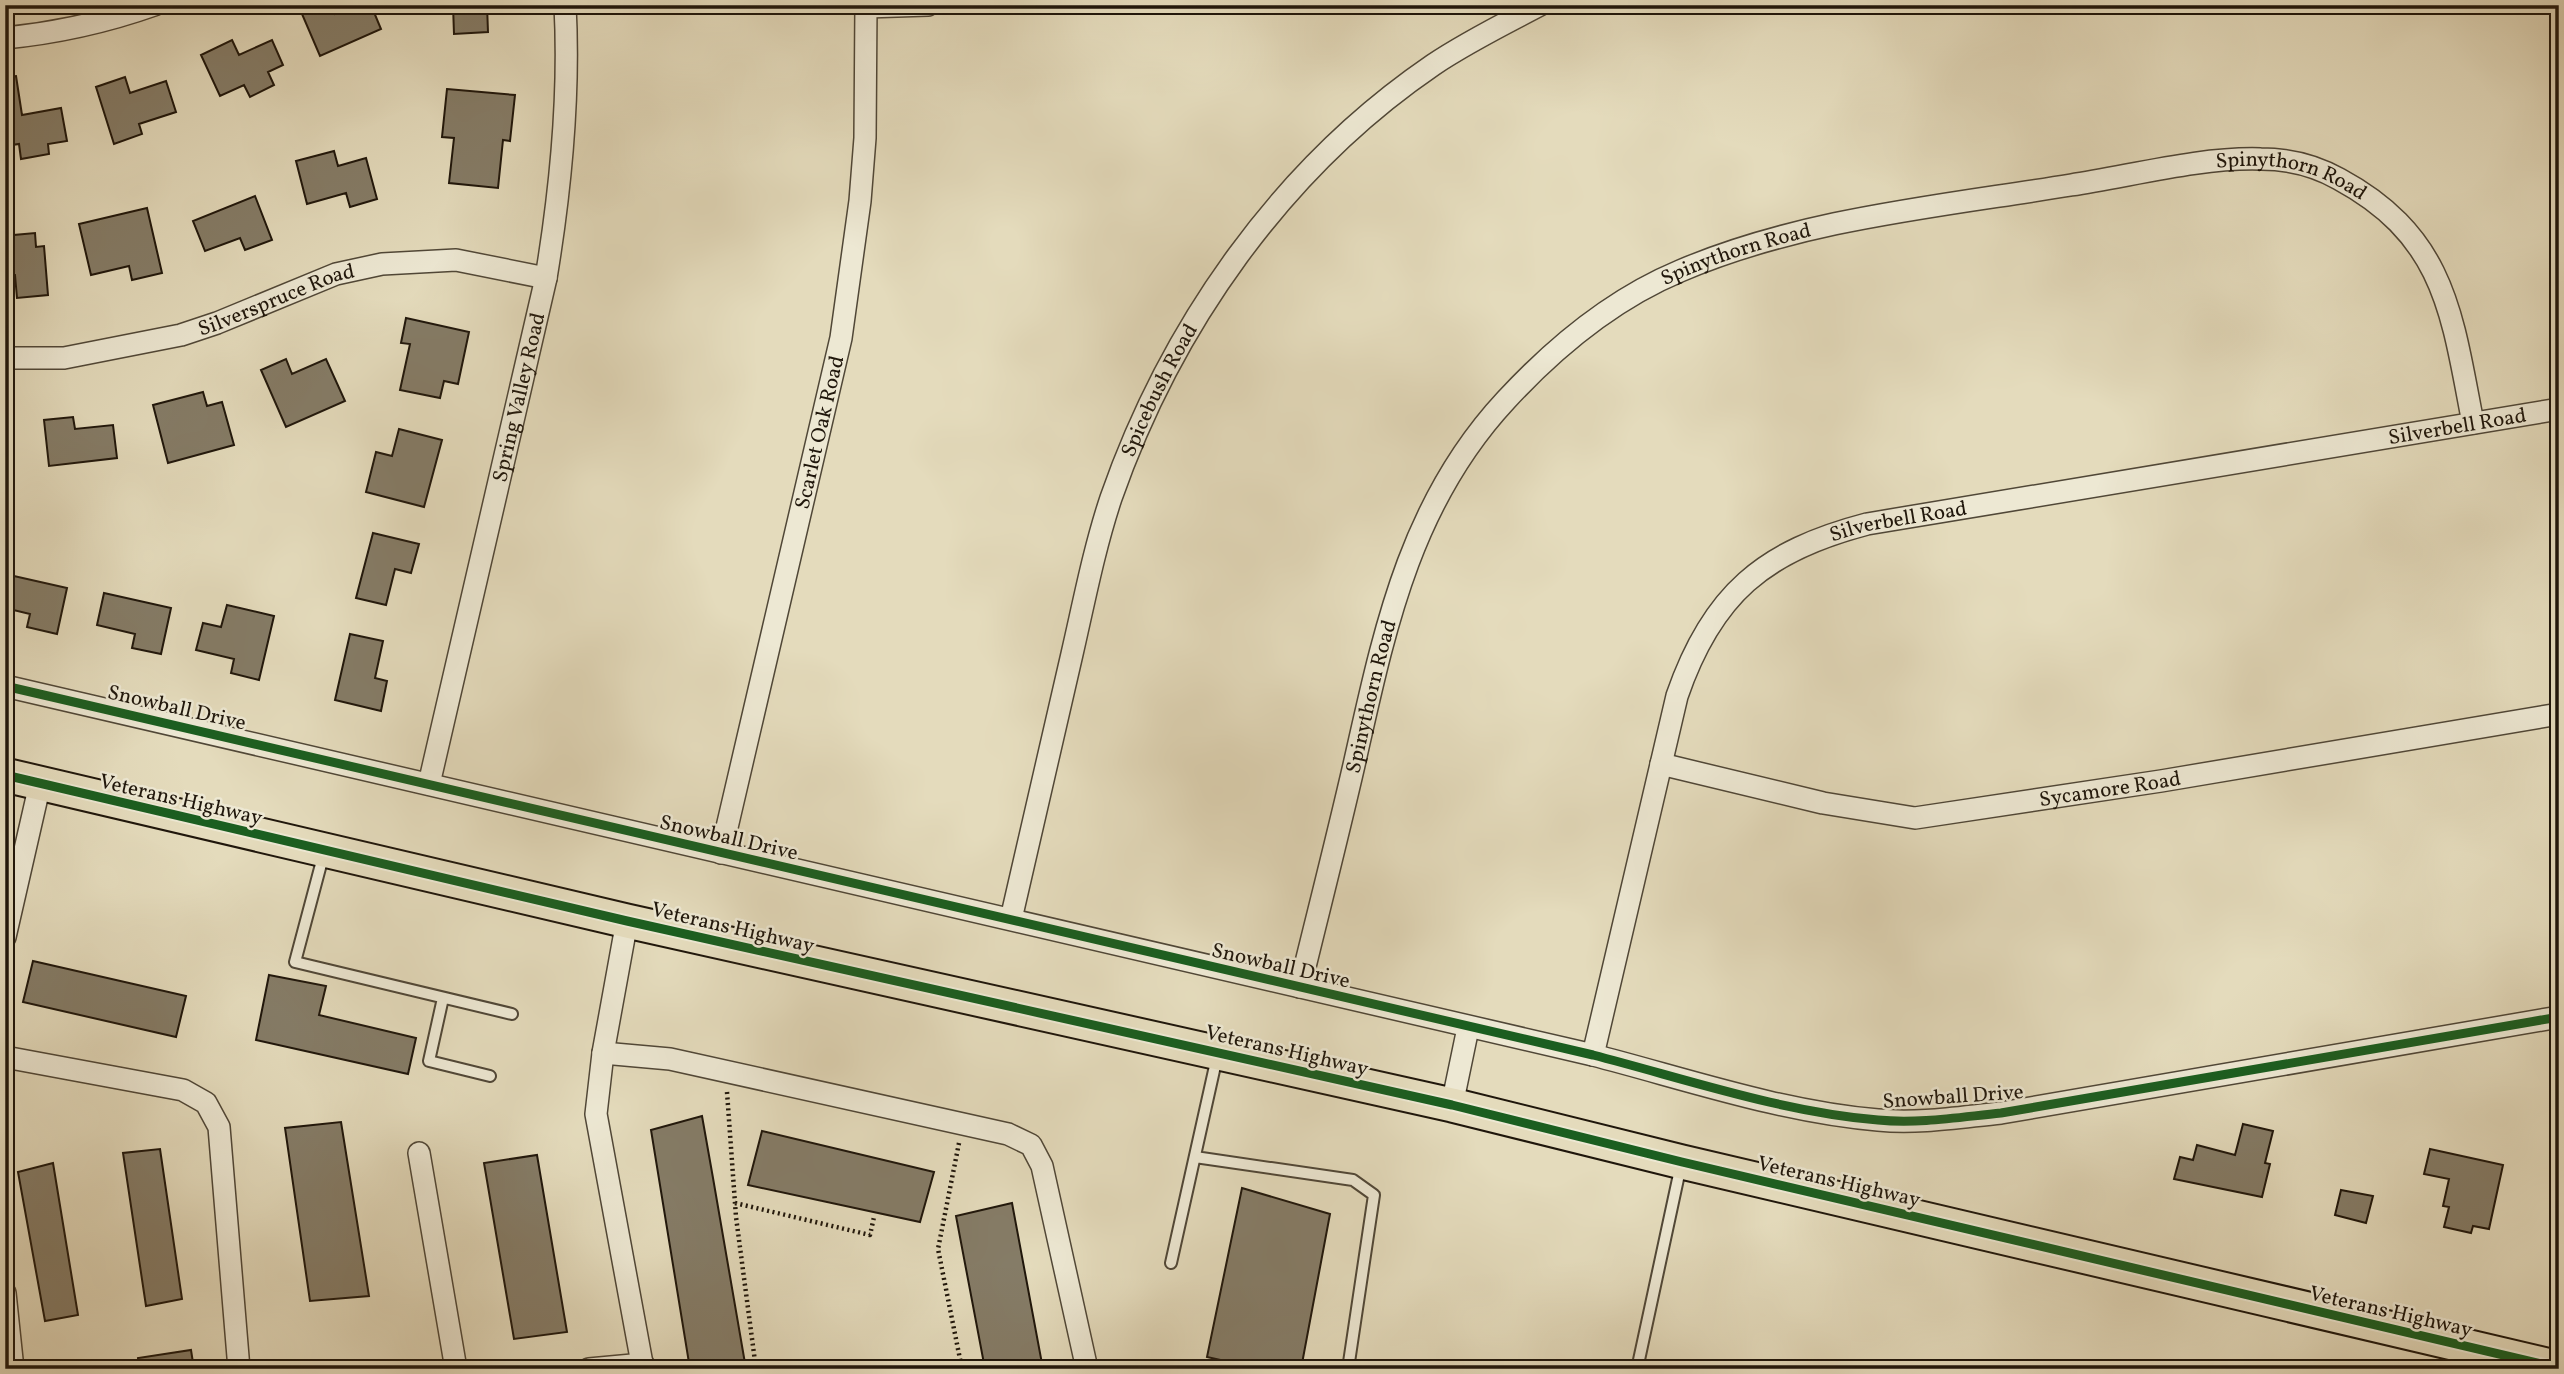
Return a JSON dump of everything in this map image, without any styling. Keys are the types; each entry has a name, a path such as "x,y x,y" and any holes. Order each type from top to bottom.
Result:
{"main road":[{"name":"Veterans Highway","path":"5,775 627,921 1452,1105 1682,1163 2559,1368"}],"street":[{"path":"5,38 99,22 154,5"},
{"name":"Spring Valley Road","path":"429,784 546,278 568,100 565,5"},
{"path":"866,6 928,5"},
{"name":"Spicebush Road","path":"1012,919 1100,535 1128,453 1156,388 1187,331 1216,284 1251,237 1311,169 1365,118 1433,65 1540,5"},
{"name":"Scarlet Oak Road","path":"721,853 841,338 860,201 865,138 866,6"},
{"name":"Spinythorn Road","path":"1300,987 1383,635 1405,563 1443,486 1505,401 1562,345 1629,297 1677,272 1782,236 1931,208 2222,161 2282,160 2318,169 2387,210 2431,264 2445,292 2473,423"},
{"name":"Silverspruce Road","path":"5,358 64,358 181,335 336,274 382,264 456,260 546,278"},
{"name":"Silverbell Road","path":"1593,1055 1677,696 1702,634 1732,596 1775,559 1815,539 1867,524 2559,409"},
{"name":"Snowball Drive","path":"5,686 1593,1055 1807,1109 1878,1120 1911,1121 2001,1113 2559,1017"},
{"name":"Sycamore Road","path":"1661,764 1823,803 1915,818 2161,781 2559,714"},
{"path":"5,937 40,784"},
{"path":"589,1369 643,1366 596,1114 603,1053 627,921"},
{"path":"1452,1105 1468,1028"},
{"path":"603,1053 670,1059 731,1072 1009,1134 1031,1145 1042,1166 1087,1369"},
{"path":"5,1057 183,1090 205,1103 219,1127 239,1369"},
{"path":"419,1153 456,1369"},
{"path":"5,1293 13,1369"}],"lane":[{"path":"325,850 295,962 512,1014"},
{"path":"443,998 429,1061 490,1076"},
{"path":"1171,1263 1218,1053"},
{"path":"1195,1157 1353,1180 1374,1195 1348,1369"},
{"path":"1639,1360 1682,1163"}],"path":[{"path":"731,1072 726,1097 735,1203 757,1369"},
{"path":"962,1369 938,1249 963,1124"},
{"path":"735,1203 870,1235 874,1217"}],"building":[{"path":"321,5 331,5 335,14 355,5 371,5 381,29 320,56 302,14"},
{"path":"453,5 487,5 488,32 454,34"},
{"path":"232,40 239,55 272,40 283,65 268,72 274,85 250,97 244,85 220,96 201,55"},
{"path":"16,76 22,115 61,108 67,141 48,144 49,154 21,159 19,144 5,146 5,77"},
{"path":"125,77 130,93 166,81 176,112 139,124 142,134 114,144 96,87"},
{"path":"447,89 515,95 510,141 503,140 498,188 449,183 454,138 442,137"},
{"path":"334,151 338,166 366,158 377,199 350,207 346,193 307,204 296,161"},
{"path":"255,196 272,240 245,250 240,238 205,251 193,221"},
{"path":"147,208 162,273 132,280 129,266 91,275 79,224"},
{"path":"35,233 36,247 44,246 48,295 17,298 15,275 5,276 5,247 14,246 14,235"},
{"path":"406,318 469,332 458,384 444,381 440,398 400,390 410,344 401,343"},
{"path":"286,359 292,374 326,359 345,401 286,427 261,370"},
{"path":"203,392 207,406 222,402 234,445 168,463 153,405"},
{"path":"73,417 75,429 113,425 117,458 49,466 44,420"},
{"path":"399,429 442,440 424,507 366,492 376,452 392,456"},
{"path":"373,533 419,544 411,573 395,569 386,605 356,598"},
{"path":"5,574 67,588 57,634 27,627 30,614 5,608"},
{"path":"104,593 171,608 161,654 132,648 135,634 97,625"},
{"path":"227,605 274,616 259,680 231,673 234,659 196,650 203,623 221,627"},
{"path":"350,634 383,641 375,678 387,681 381,711 335,700"},
{"path":"33,961 186,996 176,1037 23,1002"},
{"path":"269,975 326,986 319,1015 416,1038 408,1074 256,1040"},
{"path":"702,1116 746,1369 690,1369 651,1130"},
{"path":"341,1122 369,1296 310,1301 285,1128"},
{"path":"2243,1124 2273,1131 2265,1163 2270,1164 2262,1197 2174,1179 2180,1157 2193,1160 2197,1145 2235,1155"},
{"path":"762,1131 934,1172 920,1222 748,1185"},
{"path":"160,1149 182,1299 146,1306 123,1153"},
{"path":"2430,1149 2503,1165 2489,1229 2473,1226 2471,1233 2444,1227 2449,1207 2443,1206 2449,1179 2424,1174"},
{"path":"537,1155 567,1332 514,1339 484,1163"},
{"path":"53,1163 78,1315 45,1321 18,1172"},
{"path":"1242,1188 1330,1214 1301,1369 1261,1369 1207,1357"},
{"path":"2341,1190 2373,1196 2366,1223 2335,1215"},
{"path":"1012,1203 1043,1369 985,1369 956,1216"},
{"path":"191,1350 194,1369 139,1369 138,1358"}],"cycle path":[{"path":"5,686 1593,1055 1770,1102 1842,1116 1909,1121 2001,1113 2559,1017"},
{"path":"5,775 627,921 1452,1105 1682,1162 2559,1368"}]}
